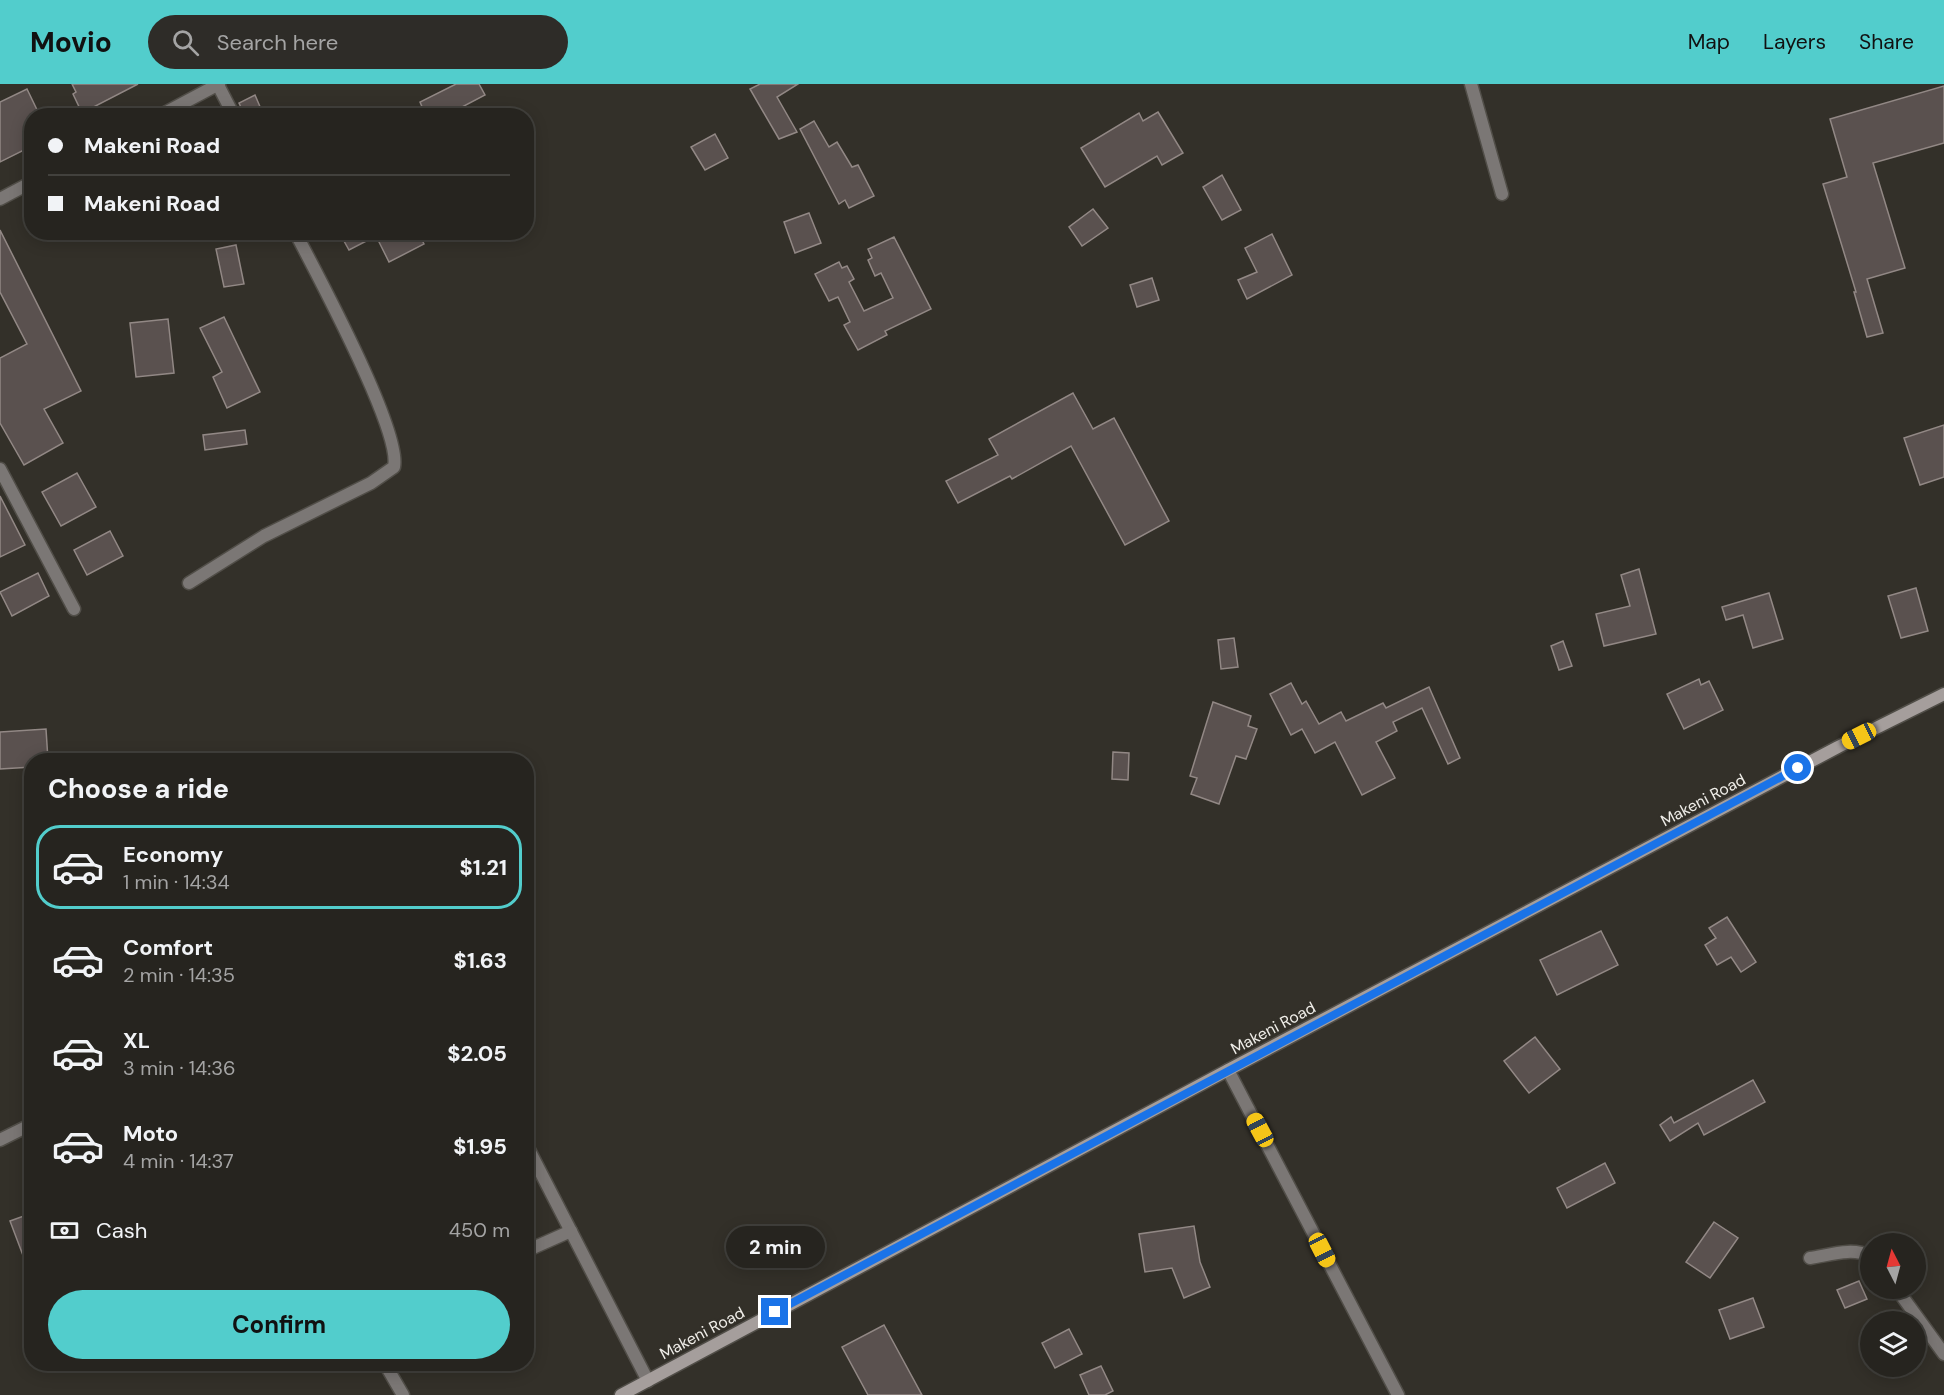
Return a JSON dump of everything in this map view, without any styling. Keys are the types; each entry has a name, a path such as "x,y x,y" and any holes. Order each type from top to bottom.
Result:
{"main road":[{"name":"Makeni Road","path":"621,1395 1228,1070 1944,694"}],"street":[{"path":"171,108 199,89 219,84 230,108"},
{"path":"1471,84 1502,194"},
{"path":"0,200 24,186"},
{"path":"189,584 264,536 371,483 394,467 396,458 388,428 376,399 299,240"},
{"path":"0,469 74,609"},
{"path":"1228,1070 1398,1395"},
{"path":"0,1140 24,1128"},
{"path":"534,1159 648,1381"},
{"path":"534,1247 571,1231"},
{"path":"1810,1258 1852,1251 1860,1253"},
{"path":"1904,1299 1944,1354"},
{"path":"389,1371 403,1395"}],"building":[{"path":"72,84 138,84 92,108 80,108 73,94 76,92"},
{"path":"456,84 479,84 485,95 460,108 423,108 420,102"},
{"path":"760,84 798,84 777,97 797,132 779,139 750,89"},
{"path":"1944,86 1944,143 1873,163 1905,268 1867,279 1883,333 1867,337 1854,292 1856,292 1823,184 1847,177 1830,119"},
{"path":"27,89 36,108 24,108 24,150 0,162 0,102"},
{"path":"255,95 261,108 241,108 239,103"},
{"path":"1158,112 1183,153 1162,165 1157,156 1105,187 1081,148 1139,113 1143,121"},
{"path":"814,121 829,147 837,142 852,167 858,165 874,196 849,208 845,200 839,204 800,129"},
{"path":"715,134 728,158 705,170 691,147"},
{"path":"1222,175 1241,210 1222,220 1203,187"},
{"path":"1093,209 1108,228 1082,246 1069,227"},
{"path":"809,213 821,243 795,253 784,222"},
{"path":"0,230 81,391 44,409 63,443 24,465 0,423 0,358 27,344 0,292"},
{"path":"1272,234 1292,275 1247,299 1238,280 1257,272 1245,248"},
{"path":"894,237 931,309 885,331 887,335 858,350 844,325 850,322 838,297 829,301 815,274 839,262 842,268 847,266 854,279 849,282 864,311 893,298 881,273 875,276 868,260 872,258 868,249"},
{"path":"343,240 368,240 349,250"},
{"path":"378,240 422,240 424,244 389,262"},
{"path":"236,245 244,284 224,287 216,249"},
{"path":"1152,278 1159,300 1137,307 1130,285"},
{"path":"224,317 260,392 227,408 213,377 222,372 200,328"},
{"path":"168,319 174,373 136,377 130,323"},
{"path":"1073,393 1093,429 1114,418 1169,521 1125,545 1071,446 1012,479 1010,476 958,503 946,481 998,455 989,439"},
{"path":"1944,425 1944,477 1920,485 1904,438"},
{"path":"245,430 247,444 205,450 203,435"},
{"path":"77,473 96,507 61,526 42,492"},
{"path":"0,496 25,545 0,557"},
{"path":"110,531 123,556 87,575 74,550"},
{"path":"1639,569 1656,634 1604,646 1596,614 1630,606 1621,575"},
{"path":"38,573 49,596 12,616 0,592"},
{"path":"1916,588 1928,631 1901,638 1888,596"},
{"path":"1769,593 1783,639 1753,648 1743,615 1726,620 1722,607"},
{"path":"1234,638 1238,667 1221,669 1218,640"},
{"path":"1563,641 1572,666 1559,670 1551,646"},
{"path":"1699,679 1701,685 1709,681 1723,710 1684,729 1667,694"},
{"path":"1291,683 1302,704 1306,701 1319,724 1341,712 1346,721 1383,703 1386,708 1429,687 1460,758 1448,764 1422,708 1393,722 1397,731 1376,742 1395,778 1362,795 1335,742 1315,753 1302,729 1291,735 1270,694"},
{"path":"1213,702 1251,716 1248,726 1257,729 1246,759 1236,756 1219,804 1191,794 1197,778 1190,776"},
{"path":"46,729 48,753 24,753 24,768 0,769 0,732"},
{"path":"1113,752 1129,753 1128,780 1112,779"},
{"path":"1727,917 1756,962 1741,972 1731,957 1717,965 1705,945 1716,938 1709,928"},
{"path":"1601,931 1618,965 1557,995 1540,960"},
{"path":"1535,1037 1560,1069 1529,1093 1504,1061"},
{"path":"1753,1080 1765,1102 1704,1135 1698,1123 1670,1141 1660,1125 1671,1117 1674,1123"},
{"path":"1605,1163 1615,1183 1567,1208 1557,1188"},
{"path":"24,1216 24,1258 10,1221"},
{"path":"1714,1222 1738,1238 1710,1278 1686,1262"},
{"path":"1194,1226 1200,1262 1210,1287 1184,1298 1172,1268 1145,1272 1139,1234"},
{"path":"1859,1281 1860,1299 1867,1299 1845,1308 1837,1290"},
{"path":"1753,1298 1764,1327 1730,1339 1719,1310"},
{"path":"884,1325 922,1395 868,1395 842,1347"},
{"path":"1069,1329 1082,1354 1055,1368 1042,1343"},
{"path":"1101,1366 1113,1391 1105,1395 1089,1395 1080,1375"}],"route":[{"path":"775,1312 1798,768"}]}
